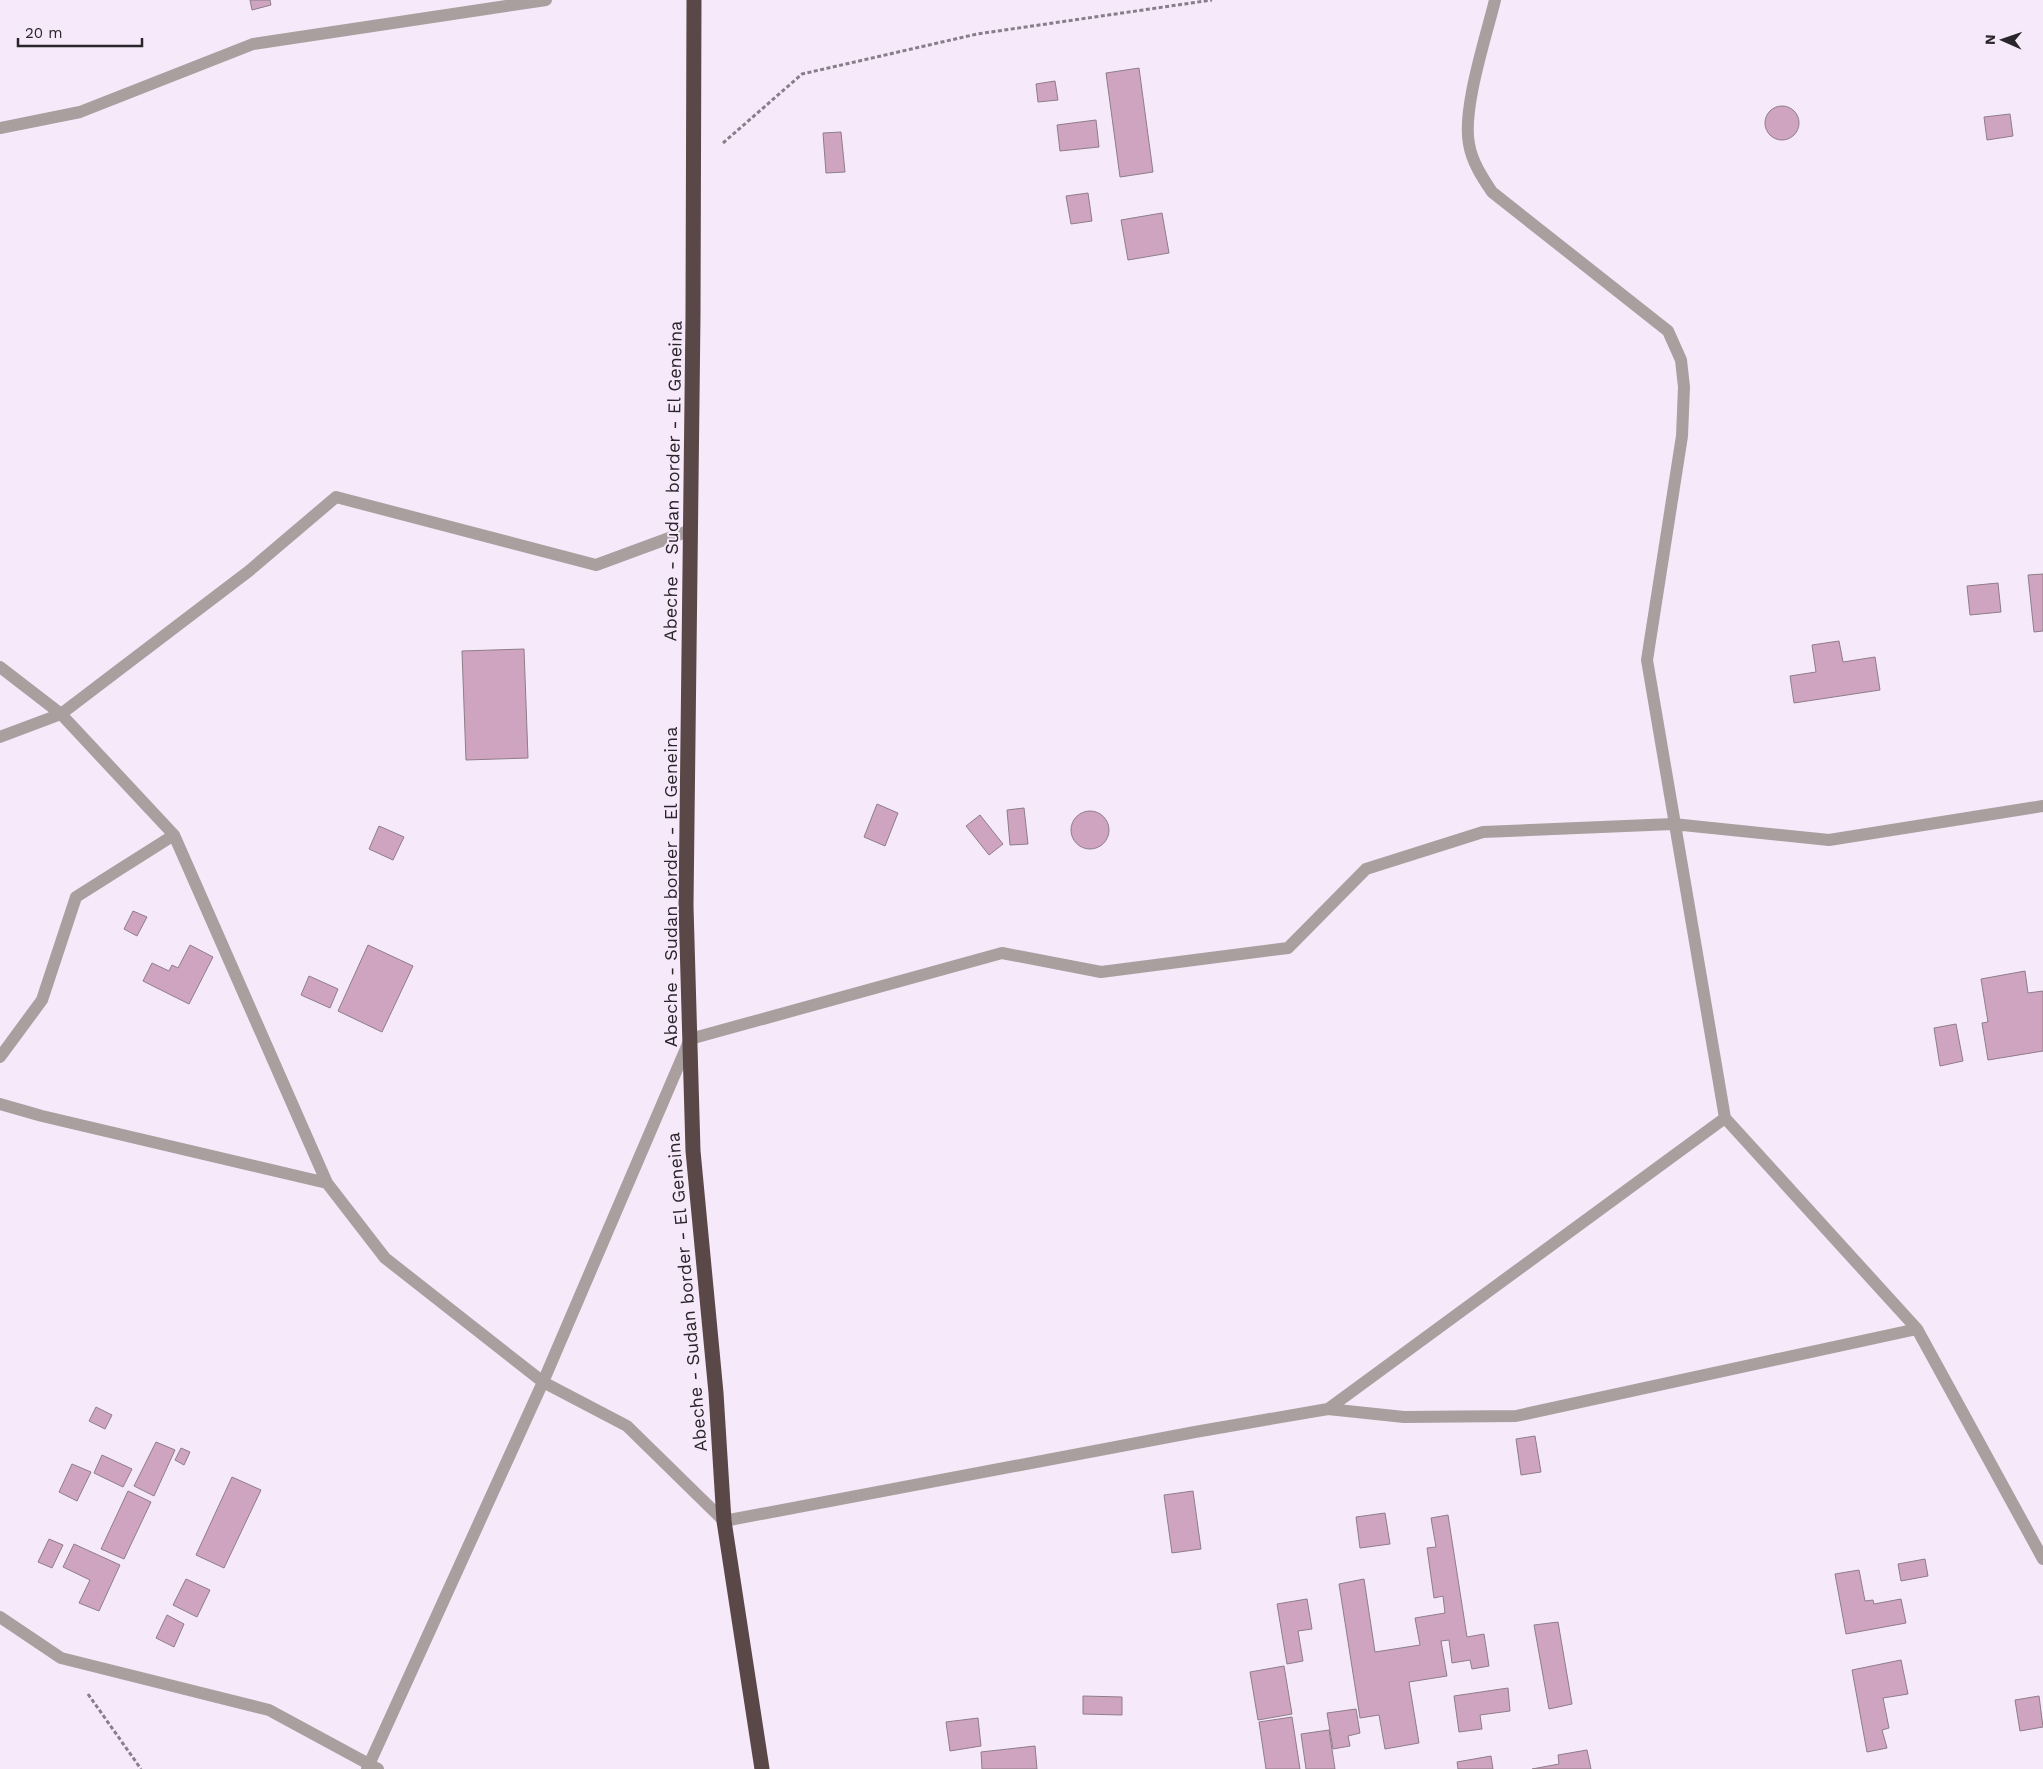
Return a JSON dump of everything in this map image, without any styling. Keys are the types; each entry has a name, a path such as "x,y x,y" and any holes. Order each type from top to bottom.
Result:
{"highway":[{"name":"Abeche - Sudan border - El Geneina","path":"694,0 691,530 686,906 693,1151 716,1393 724,1521 762,1769"}],"street":[{"path":"0,128 80,112 253,44 546,0"},
{"path":"1495,0 1468,117 1469,144 1478,170 1492,192 1668,331 1681,360 1684,387 1682,436 1647,660 1673,824 1680,847 1725,1118 1917,1328 2043,1559"},
{"path":"0,736 61,714 249,571 336,497 596,565 691,530"},
{"path":"0,667 61,714 174,835 327,1183 385,1258 543,1382 627,1426 724,1521 1328,1409 1404,1417 1516,1416 1917,1328"},
{"path":"0,1617 61,1658 269,1710 371,1767 543,1382 690,1039 1002,953 1101,972 1288,948 1366,869 1483,832 1673,824 1829,840 2043,806"},
{"path":"0,1057 42,1000 76,897 174,835"},
{"path":"0,1104 42,1116 327,1183"},
{"path":"1328,1409 1725,1118"}],"path":[{"path":"694,169 802,74 977,34 1212,0"},
{"path":"61,1658 141,1769"}],"building":[{"path":"250,0 270,0 271,5 252,10"},
{"path":"1139,68 1153,172 1120,177 1106,73"},
{"path":"1055,81 1058,100 1038,102 1036,84"},
{"path":"1782,106 1789,107 1794,111 1798,116 1798,130 1794,135 1789,139 1782,140 1775,139 1770,135 1766,130 1765,123 1766,116 1770,111 1775,107"},
{"path":"2010,114 2013,136 1987,140 1984,117"},
{"path":"1096,120 1099,147 1060,151 1057,125"},
{"path":"841,132 845,172 826,173 823,133"},
{"path":"1088,193 1092,221 1071,224 1066,196"},
{"path":"1162,213 1169,253 1128,260 1121,220"},
{"path":"2043,574 2043,631 2034,632 2028,575"},
{"path":"1998,583 2001,612 1970,615 1967,586"},
{"path":"1839,641 1843,662 1875,657 1880,690 1794,703 1790,676 1816,672 1812,645"},
{"path":"524,649 528,758 466,760 462,651"},
{"path":"877,804 898,813 885,846 864,837"},
{"path":"1024,808 1028,844 1010,845 1007,810"},
{"path":"1090,811 1097,812 1103,817 1108,823 1108,837 1103,843 1097,848 1090,849 1083,848 1077,843 1072,837 1071,830 1072,823 1077,817 1083,812"},
{"path":"980,815 1003,844 989,855 966,826"},
{"path":"379,826 404,837 393,860 369,849"},
{"path":"133,911 147,917 137,936 124,929"},
{"path":"190,945 213,957 189,1004 143,981 152,963 169,971 172,965 178,968"},
{"path":"368,945 413,966 382,1032 338,1011"},
{"path":"2025,971 2028,993 2043,991 2043,1051 1988,1060 1982,1023 1988,1022 1981,979"},
{"path":"309,976 338,989 330,1008 301,995"},
{"path":"1956,1024 1963,1061 1940,1066 1934,1028"},
{"path":"96,1407 112,1415 105,1429 89,1421"},
{"path":"1535,1436 1541,1472 1521,1475 1516,1439"},
{"path":"156,1442 175,1450 154,1496 134,1486"},
{"path":"181,1448 190,1452 184,1465 175,1460"},
{"path":"102,1455 132,1469 123,1487 94,1473"},
{"path":"72,1464 91,1472 77,1501 59,1492"},
{"path":"232,1477 261,1490 224,1568 196,1555"},
{"path":"128,1491 151,1502 124,1559 101,1549"},
{"path":"1193,1491 1201,1549 1172,1553 1164,1495"},
{"path":"1385,1513 1390,1544 1360,1548 1356,1517"},
{"path":"1448,1515 1467,1637 1484,1634 1489,1666 1472,1669 1470,1660 1452,1663 1449,1640 1441,1641 1447,1676 1409,1682 1419,1743 1385,1749 1379,1715 1360,1718 1339,1584 1364,1579 1375,1652 1420,1645 1415,1618 1445,1613 1443,1596 1434,1598 1427,1548 1436,1547 1431,1518"},
{"path":"49,1539 63,1545 52,1568 38,1562"},
{"path":"74,1544 120,1565 99,1611 79,1603 90,1580 63,1567"},
{"path":"1925,1559 1928,1576 1901,1581 1898,1564"},
{"path":"1859,1570 1865,1601 1873,1600 1874,1604 1901,1599 1906,1623 1846,1634 1835,1574"},
{"path":"186,1579 210,1590 197,1617 173,1605"},
{"path":"1307,1599 1312,1629 1298,1631 1303,1661 1287,1664 1277,1604"},
{"path":"167,1615 184,1624 174,1647 156,1638"},
{"path":"1558,1622 1572,1704 1549,1709 1534,1625"},
{"path":"1901,1660 1908,1694 1883,1698 1889,1728 1882,1730 1887,1748 1867,1752 1852,1670"},
{"path":"1284,1666 1292,1714 1258,1720 1250,1672"},
{"path":"1508,1688 1510,1711 1480,1715 1482,1729 1459,1732 1454,1696"},
{"path":"1083,1696 1122,1697 1122,1715 1083,1714"},
{"path":"2039,1696 2043,1727 2020,1731 2015,1700"},
{"path":"1356,1709 1360,1733 1348,1736 1350,1746 1333,1749 1327,1713"},
{"path":"1292,1717 1300,1769 1266,1769 1259,1722"},
{"path":"978,1718 981,1746 950,1751 946,1722"},
{"path":"1329,1730 1335,1769 1306,1769 1301,1734"},
{"path":"1035,1746 1037,1769 982,1769 981,1752"},
{"path":"1587,1750 1591,1769 1532,1769 1559,1764 1558,1755"},
{"path":"1491,1756 1493,1769 1458,1769 1457,1762"}]}
